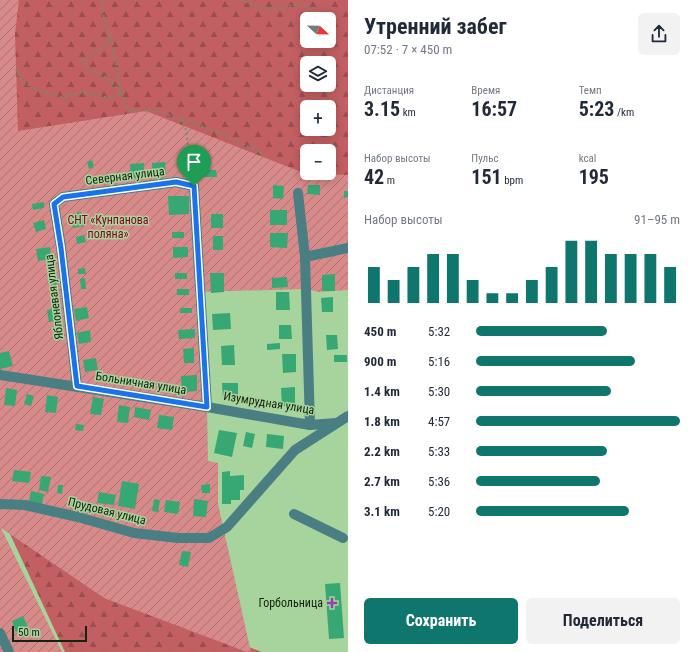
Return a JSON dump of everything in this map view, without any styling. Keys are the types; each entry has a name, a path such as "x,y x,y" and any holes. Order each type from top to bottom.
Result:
{"street":[{"name":"Северная улица","path":"54,204 63,197 176,182 194,186"},
{"path":"194,186 207,407"},
{"path":"298,193 305,257 310,424"},
{"name":"Яблоневая улица","path":"54,204 61,248 77,386"},
{"path":"305,257 348,248"},
{"name":"Больничная улица","path":"0,375 207,407"},
{"name":"Изумрудная улица","path":"207,407 310,424 336,423 348,416"},
{"name":"Прудовая улица","path":"0,504 24,505 78,517 134,533 178,538 209,538 227,527 261,491 295,450 336,423"},
{"path":"294,514 343,538"},
{"path":"0,633 9,652"}],"path":[{"path":"102,0 103,17 108,33 111,37 121,92 129,111 154,110 221,133 265,155"},
{"path":"241,0 256,6 273,9 293,5 304,6 313,12"},
{"path":"111,37 100,49 83,60 88,69 104,76 121,92"},
{"path":"16,69 21,80 37,90 62,97 84,92 105,97 118,96 121,92"},
{"path":"181,119 186,130 194,186"}],"green space":[{"name":"СНТ «Кунпанова поляна»","path":"0,0 19,0 15,34 18,131 146,111 300,171 300,180 336,180 336,174 348,175 348,290 319,292 306,289 195,292 202,399 207,407 208,461 218,463 218,504 251,652 247,652 104,598 1,528 62,652 0,652"},
{"path":"1,0 348,0 348,184 318,180 336,180 336,144 300,144 300,178 6,138 0,59"},
{"path":"3,519 105,593 262,652 65,652"}],"building":[{"path":"205,149 205,163 191,163 191,150"},
{"path":"92,160 94,167 89,169 87,162"},
{"path":"165,162 166,177 153,177 152,163"},
{"path":"144,163 144,178 131,178 130,164"},
{"path":"202,170 216,170 217,177 202,177"},
{"path":"273,185 284,186 283,199 273,198"},
{"path":"308,185 320,185 320,195 307,194"},
{"path":"344,191 348,191 348,197 344,198"},
{"path":"168,196 189,196 189,214 169,215"},
{"path":"44,202 44,208 33,210 32,204"},
{"path":"270,210 287,210 287,225 270,225"},
{"path":"81,212 84,226 73,228 71,214"},
{"path":"211,214 223,214 223,228 211,228"},
{"path":"44,220 46,229 36,232 33,223"},
{"path":"172,232 184,232 184,238 172,238"},
{"path":"270,233 288,233 287,248 270,247"},
{"path":"84,235 86,242 77,244 76,237"},
{"path":"213,236 223,236 223,250 213,250"},
{"path":"50,247 51,259 38,261 36,249"},
{"path":"173,247 188,247 188,257 173,258"},
{"path":"85,268 86,274 78,274 78,269"},
{"path":"175,273 187,273 187,279 175,279"},
{"path":"210,273 224,273 224,292 211,293"},
{"path":"335,274 335,291 322,291 322,275"},
{"path":"58,277 59,284 49,285 48,279"},
{"path":"287,277 288,287 272,288 272,278"},
{"path":"85,278 86,289 81,289 80,279"},
{"path":"177,289 189,289 189,295 177,295"},
{"path":"276,292 289,292 290,310 276,310"},
{"path":"333,297 333,312 322,312 321,298"},
{"path":"87,307 89,318 76,321 74,309"},
{"path":"57,308 60,320 49,322 47,310"},
{"path":"180,308 192,308 192,313 180,313"},
{"path":"230,313 231,329 213,330 212,314"},
{"path":"279,325 291,325 292,339 279,339"},
{"path":"195,329 195,338 179,339 178,330"},
{"path":"90,330 91,342 79,344 77,333"},
{"path":"326,335 337,335 338,349 327,350"},
{"path":"280,343 280,349 267,350 267,344"},
{"path":"234,345 235,365 222,365 221,346"},
{"path":"194,348 194,363 184,363 183,349"},
{"path":"9,351 13,366 0,369 0,353"},
{"path":"282,354 296,354 296,372 283,373"},
{"path":"334,355 347,355 347,362 334,362"},
{"path":"96,358 98,370 85,372 83,360"},
{"path":"197,375 197,391 182,392 181,376"},
{"path":"222,383 238,383 238,397 223,398"},
{"path":"295,387 295,405 282,406 281,388"},
{"path":"6,388 17,390 15,406 4,405"},
{"path":"27,394 34,396 31,406 24,404"},
{"path":"47,395 58,397 56,413 45,412"},
{"path":"93,397 104,399 101,415 90,414"},
{"path":"119,405 130,407 128,423 117,422"},
{"path":"135,407 151,410 149,420 134,417"},
{"path":"159,415 174,417 172,430 157,428"},
{"path":"76,424 84,425 83,431 75,430"},
{"path":"219,430 237,433 232,457 214,453"},
{"path":"246,432 255,434 252,448 243,446"},
{"path":"267,434 284,436 283,449 266,447"},
{"path":"14,470 31,472 29,483 12,481"},
{"path":"230,471 230,476 244,475 244,490 240,490 240,500 231,500 231,504 222,504 222,472"},
{"path":"41,476 51,477 48,492 39,490"},
{"path":"122,481 139,484 135,509 118,506"},
{"path":"210,484 210,493 202,493 201,485"},
{"path":"58,485 63,485 62,494 57,493"},
{"path":"31,491 44,494 42,504 29,501"},
{"path":"99,492 116,495 114,505 97,503"},
{"path":"154,499 160,500 158,512 152,511"},
{"path":"194,499 208,501 206,517 193,516"},
{"path":"166,500 180,502 178,514 164,512"},
{"path":"182,551 191,552 188,567 179,565"},
{"path":"340,583 344,638 329,639 325,584"},
{"path":"23,616 28,627 16,632 12,621"}],"place":[{"name":"Горбольница","path":"332,603"}],"route":[{"path":"176,182 194,186 207,407 77,386 61,248 54,204 63,197 176,182"}]}
